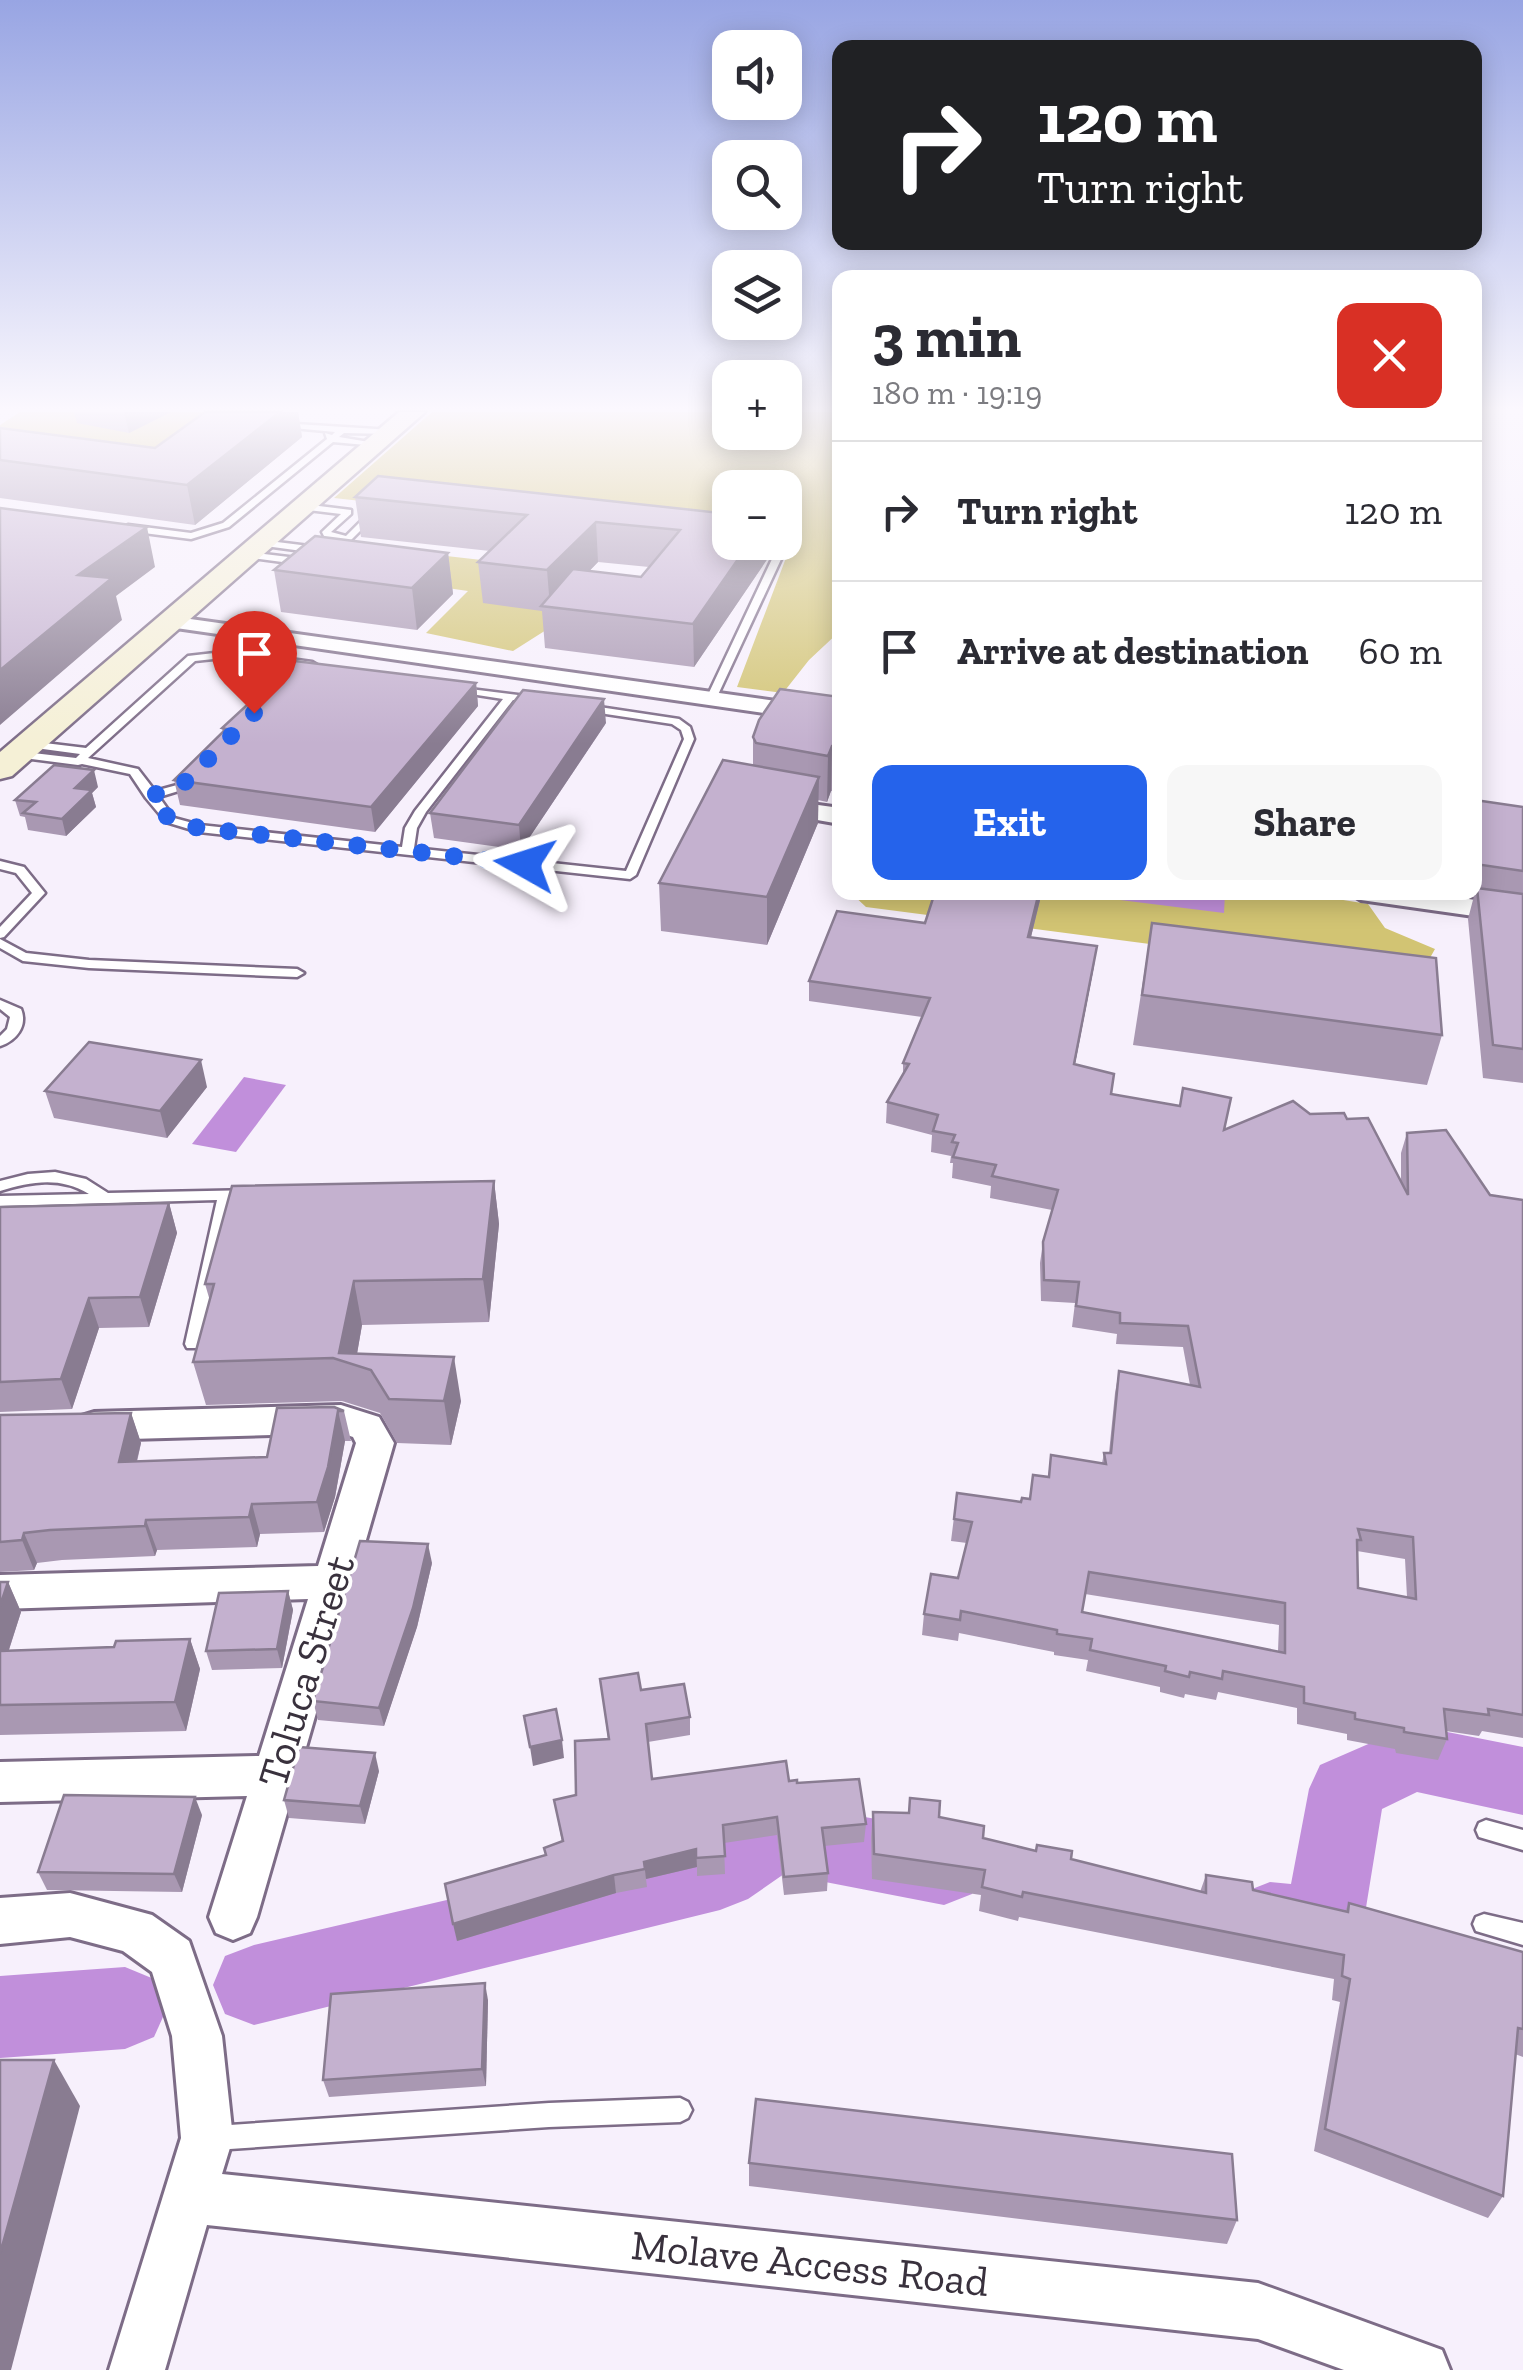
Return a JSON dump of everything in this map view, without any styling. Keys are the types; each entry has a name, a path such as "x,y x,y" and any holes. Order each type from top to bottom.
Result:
{"street":[{"path":"15,756 285,523"},
{"path":"172,619 713,695 832,716"},
{"path":"713,695 832,707"},
{"path":"751,802 832,815"},
{"path":"1417,900 1523,915"},
{"name":"Toluca Street","path":"57,1427 341,1419 366,1427 375,1443 233,1917"},
{"path":"0,1592 333,1582"},
{"path":"0,1782 275,1776"},
{"path":"0,1921 70,1915 135,1931 172,1957 196,2036 206,2138 137,2370"},
{"name":"Molave Access Road","path":"189,2197 1258,2311 1422,2370"}],"lane":[{"path":"115,526 191,536 229,523"},
{"path":"336,523 326,532 346,539"},
{"path":"324,564 364,523"},
{"path":"254,549 336,552"},
{"path":"254,549 312,562"},
{"path":"713,695 776,560"},
{"path":"82,758 192,658 232,654 322,667"},
{"path":"289,678 303,664"},
{"path":"454,688 544,702"},
{"path":"407,852 411,828 421,811 510,697"},
{"path":"15,756 82,758 134,771 170,820 199,828 630,875 689,739 686,729 675,721 579,707"},
{"path":"150,796 181,786 195,773"},
{"path":"0,864 20,870 38,893 0,934"},
{"path":"0,943 23,957 89,964 297,973"},
{"path":"0,1004 16,1012 18,1020 15,1029 0,1042"},
{"path":"0,1186 56,1176 82,1182 104,1198"},
{"path":"0,1201 260,1194"},
{"path":"193,1344 226,1195"},
{"path":"1486,1830 1523,1840"},
{"path":"1484,1924 1523,1934"},
{"path":"206,2138 680,2110"}],"shaded area":[{"path":"555,523 712,523 712,540"},
{"path":"802,523 832,523 832,638 783,693 737,687 785,560 802,560"},
{"path":"359,546 597,573 554,625 513,651 426,633 468,591 329,571"},
{"path":"858,900 1343,900 1368,904 1385,928 1435,949 1418,979 866,907"},
{"path":"1120,900 1225,900 1224,913"},
{"path":"244,1077 286,1085 236,1152 192,1144"}],"building":[{"path":"0,523 113,523 147,527 78,575 112,578 0,670"},
{"path":"519,523 595,523 547,570 478,562"},
{"path":"602,523 712,523 712,560 737,560 693,624 541,606 573,569 641,577 680,530"},
{"path":"315,536 448,553 412,588 274,570"},
{"path":"295,661 476,683 371,807 174,780 226,729 222,728"},
{"path":"780,689 832,696 832,746 828,756 756,743 753,737 759,720"},
{"path":"523,690 604,699 519,825 430,813"},
{"path":"723,760 819,777 767,897 659,883"},
{"path":"54,765 94,770 75,788 92,790 62,819 23,813 36,802 15,800"},
{"path":"1482,801 1523,807 1523,871 1482,865"},
{"path":"1482,889 1523,894 1523,1049 1493,1045 1478,900 1482,900"},
{"path":"932,900 1037,900 1028,937 1097,946 1074,1064 1114,1074 1111,1094 1180,1106 1183,1088 1231,1098 1224,1130 1293,1101 1310,1114 1344,1113 1347,1119 1368,1118 1408,1195 1407,1133 1446,1130 1490,1195 1523,1200 1523,1715 1488,1709 1489,1715 1444,1709 1447,1739 1404,1732 1404,1728 1355,1719 1355,1713 1304,1703 1304,1687 1223,1671 1222,1679 1190,1672 1189,1677 1165,1671 1166,1666 1090,1650 1092,1639 1057,1634 1057,1630 961,1611 960,1620 924,1614 931,1574 958,1578 972,1522 954,1519 957,1493 1021,1502 1022,1498 1030,1499 1033,1475 1049,1477 1051,1455 1106,1464 1104,1453 1111,1453 1119,1371 1200,1387 1188,1326 1120,1323 1120,1313 1076,1306 1079,1282 1044,1280 1043,1242 1058,1190 992,1176 996,1165 953,1157 958,1143 952,1142 955,1135 933,1131 938,1115 887,1102 909,1064 903,1063 930,998 809,981 837,911 925,923","holes":["1358,1529 1413,1537 1416,1599 1358,1588","1089,1572 1285,1603 1285,1653 1082,1612"]},
{"path":"1152,923 1436,958 1442,1035 1142,995"},
{"path":"89,1042 201,1060 160,1111 45,1091"},
{"path":"494,1181 483,1279 354,1281 339,1353 454,1357 444,1401 389,1399 371,1370 333,1358 193,1362 214,1284 205,1284 232,1186"},
{"path":"169,1203 140,1297 89,1298 61,1379 0,1382 0,1207"},
{"path":"334,1407 344,1411 338,1411 317,1502 252,1504 249,1517 146,1520 145,1526 50,1530 24,1533 22,1540 0,1542 0,1415 131,1413 119,1462 267,1457 277,1408"},
{"path":"360,1541 428,1544 413,1608 379,1708 313,1701"},
{"path":"0,1582 8,1582 0,1606"},
{"path":"288,1591 277,1649 206,1651 219,1593"},
{"path":"190,1639 175,1702 0,1705 0,1651 114,1647 116,1641"},
{"path":"638,1673 641,1690 684,1684 690,1717 646,1724 652,1779 786,1761 789,1781 797,1783 859,1779 866,1824 822,1828 828,1873 784,1877 777,1817 723,1825 725,1856 696,1858 696,1849 644,1862 645,1869 453,1924 445,1884 546,1855 544,1848 563,1841 554,1800 576,1795 575,1741 609,1739 600,1679"},
{"path":"556,1709 562,1740 530,1747 524,1716"},
{"path":"299,1747 375,1753 360,1806 284,1800"},
{"path":"64,1795 195,1797 174,1874 38,1872"},
{"path":"910,1798 940,1801 939,1817 984,1826 983,1838 1036,1851 1037,1845 1072,1851 1071,1859 1206,1893 1206,1875 1252,1882 1253,1890 1348,1912 1349,1903 1523,1952 1523,2029 1518,2028 1503,2196 1325,2129 1350,1979 1342,1976 1344,1955 1023,1892 1022,1897 982,1887 985,1870 874,1854 873,1812 909,1813"},
{"path":"485,1983 482,2069 323,2080 331,1994"},
{"path":"0,2060 54,2060 0,2254"},
{"path":"756,2099 1232,2154 1237,2220 749,2163"}],"waterway":[{"path":"1270,1920 1323,1926 1347,1789 1412,1758 1523,1781"},
{"path":"254,1985 720,1873 774,1837 944,1868"},
{"path":"0,2017 125,2008"}],"route":[{"path":"254,713 181,786 150,796 170,820 199,828 525,864"}]}
